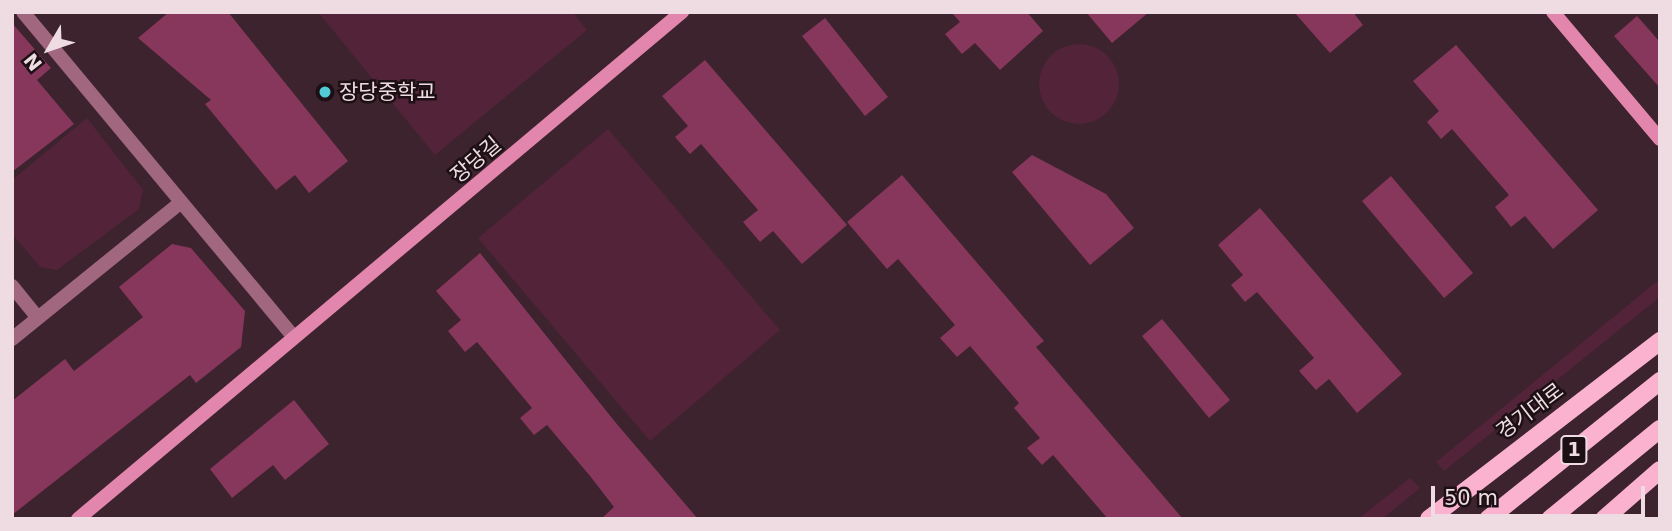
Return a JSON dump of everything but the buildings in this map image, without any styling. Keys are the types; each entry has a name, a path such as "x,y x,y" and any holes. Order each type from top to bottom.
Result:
{"main road":[{"name":"경기대로","path":"1429,519 1660,341"},
{"name":"1","path":"1488,519 1660,381"},
{"name":"1","path":"1550,519 1660,429"},
{"path":"1604,519 1660,470"}],"street":[{"path":"23,12 293,336"},
{"name":"장당길","path":"78,519 682,12"},
{"path":"1553,12 1660,138"},
{"path":"12,339 180,203"},
{"path":"12,286 38,318"}],"shaded area":[{"path":"318,12 573,12 587,30 435,155"},
{"path":"1079,44 1094,47 1107,56 1116,69 1119,84 1116,99 1107,112 1094,121 1079,124 1064,121 1051,112 1042,99 1039,84 1042,69 1051,56 1064,47"},
{"path":"87,118 143,190 139,209 57,270 40,267 12,234 12,180"},
{"path":"608,129 780,330 650,441 478,238"},
{"path":"1660,279 1660,297 1444,471 1436,462"},
{"path":"1410,478 1420,488 1382,519 1358,519"}],"place":[{"name":"장당중학교","path":"325,92"}]}
